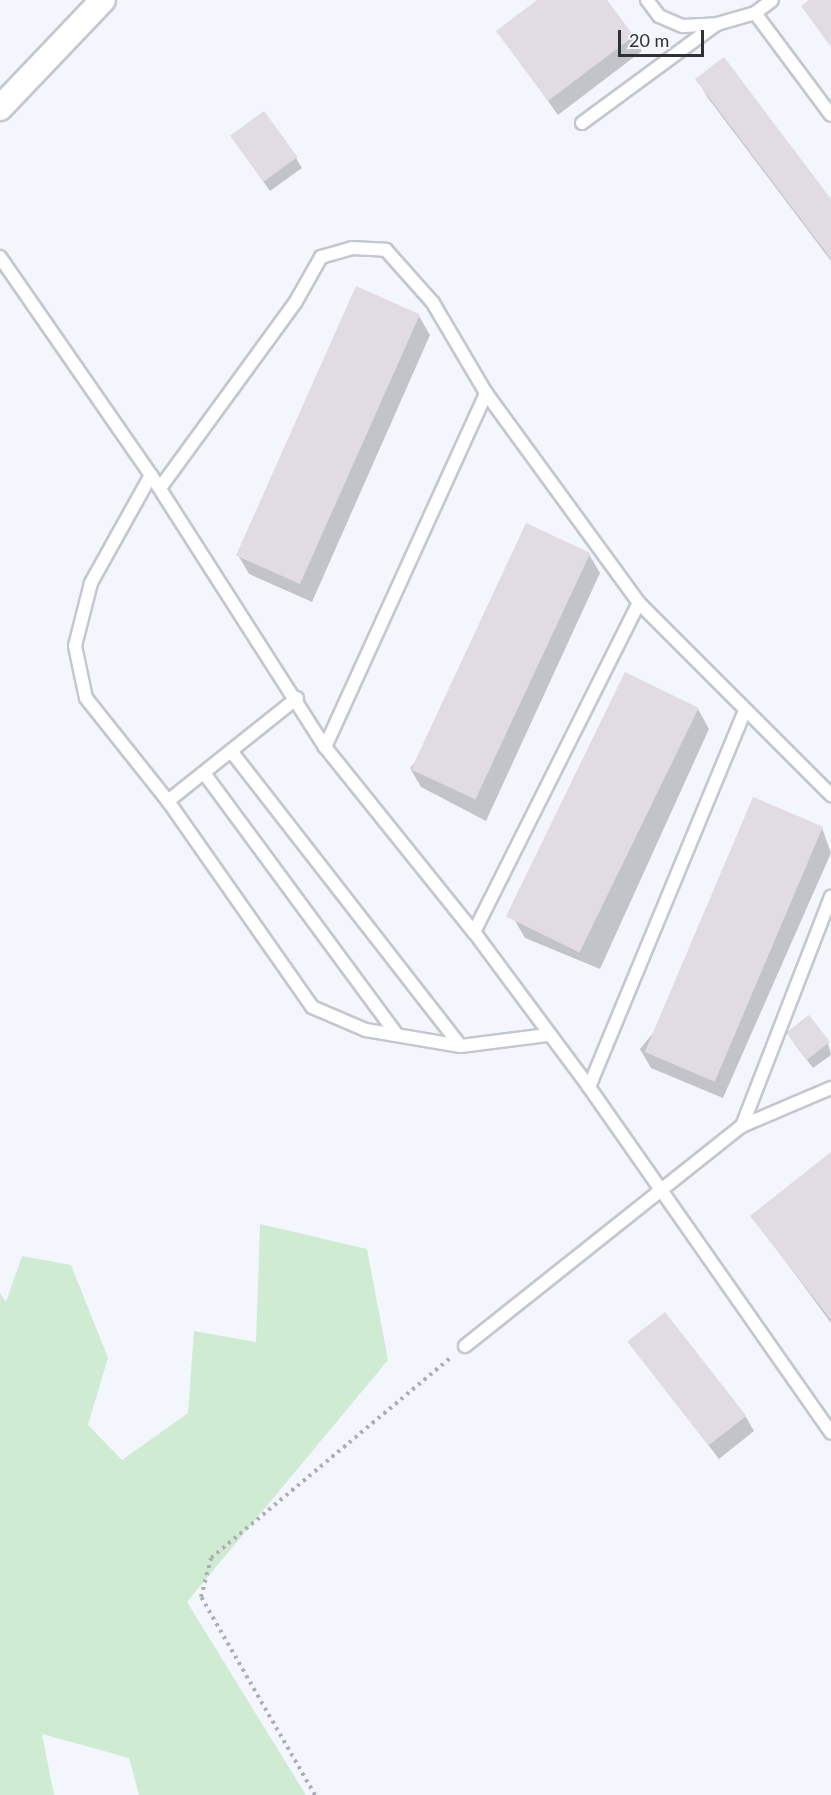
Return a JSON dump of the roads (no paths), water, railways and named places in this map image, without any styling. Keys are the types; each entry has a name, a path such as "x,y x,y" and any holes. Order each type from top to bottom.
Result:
{"street":[{"path":"0,108 103,0"}],"lane":[{"path":"647,0 658,16 683,26 717,24 755,13 772,0"},
{"path":"755,13 831,115"},
{"path":"582,123 717,24"},
{"path":"160,488 296,303 321,257 352,248 386,250 407,269 486,393 639,603 831,795"},
{"path":"0,257 160,488 297,698 325,747 474,932 547,1035 589,1088 831,1433"},
{"path":"325,747 486,393"},
{"path":"151,475 91,583 75,646 86,698 168,801 312,1007 366,1030 461,1046 547,1035"},
{"path":"474,932 639,603"},
{"path":"168,801 297,698"},
{"path":"589,1088 745,711"},
{"path":"231,751 461,1046"},
{"path":"204,773 397,1035"},
{"path":"742,1126 831,897"},
{"path":"465,1346 659,1189 742,1126 831,1088"}]}
